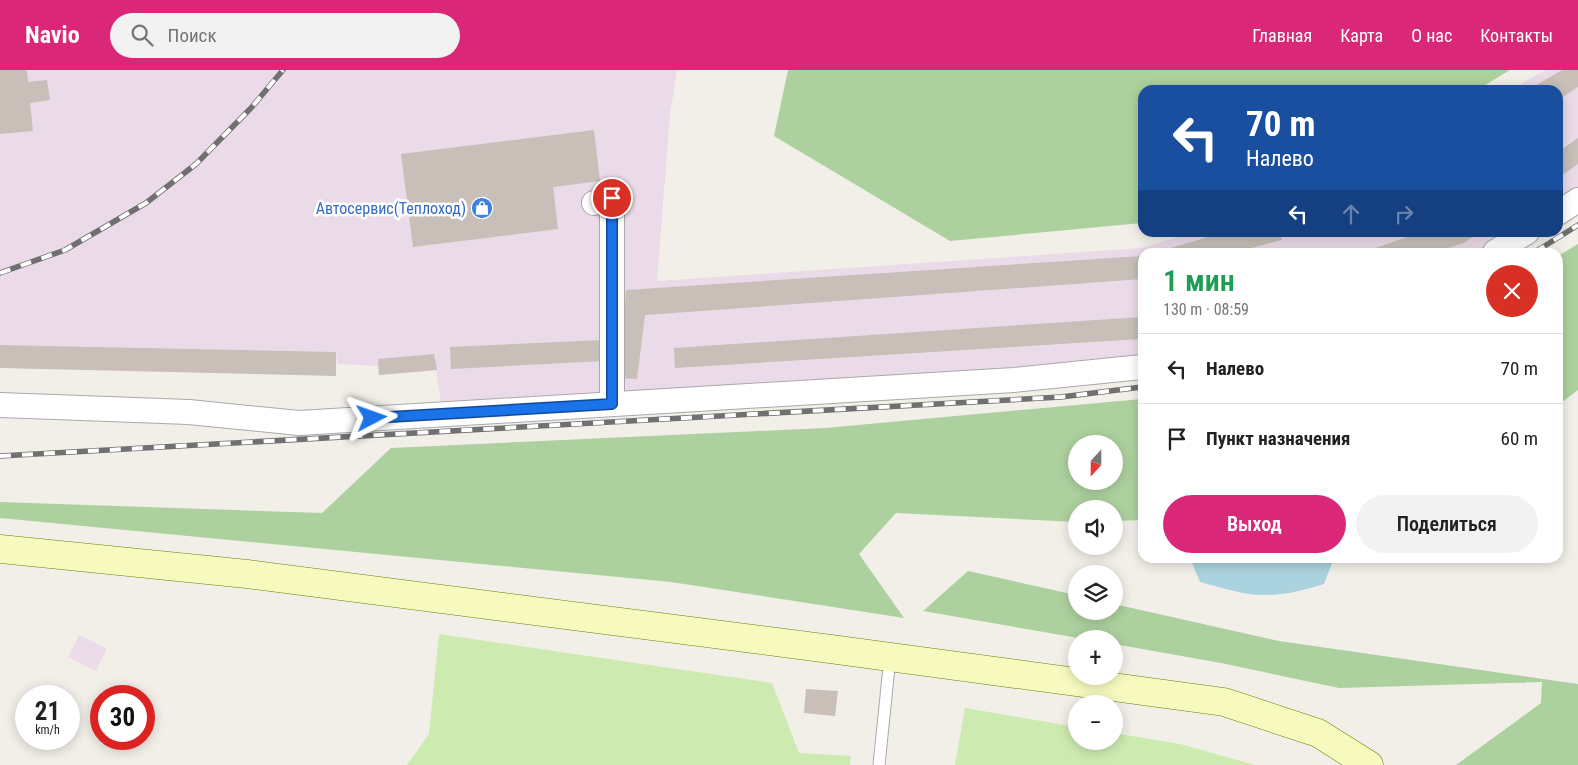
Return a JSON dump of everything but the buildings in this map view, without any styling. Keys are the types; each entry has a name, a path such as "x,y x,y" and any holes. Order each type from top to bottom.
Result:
{"main road":[{"path":"0,549 247,574 1224,702 1318,732 1369,765"}],"street":[{"path":"594,203 612,198 612,404"},
{"path":"1563,210 1578,200"},
{"path":"1501,248 1519,237"},
{"path":"0,405 188,412 299,423 1004,380 1138,367"}],"lane":[{"path":"879,765 890,657"}],"shaded area":[{"path":"0,70 677,70 670,115 657,281 1138,248 1138,367 443,414 436,370 379,375 378,366 337,364 336,352 0,345"},
{"path":"1545,70 1578,70 1578,200 1563,210 1563,85 1520,85"},
{"path":"1178,237 1520,237 1502,248 1141,248"},
{"path":"79,635 107,649 96,671 68,657"}],"green space":[{"path":"788,70 1510,70 1485,85 1138,85 1138,223 950,241 774,136"},
{"path":"1578,244 1578,390 1563,401 1563,253"},
{"path":"1138,399 1138,520 1123,521 1123,500 1068,500 1068,522 896,513 859,554 904,618 671,582 0,518 0,502 322,513 391,448 825,428"},
{"path":"968,571 1068,593 1068,620 1123,620 1123,606 1279,641 1578,684 1578,765 1456,765 1541,703 1542,682 1339,688 1221,663 1123,646 1123,630 1068,630 1068,636 923,611"},
{"path":"439,634 772,683 799,753 851,756 850,765 407,765 429,734"},
{"path":"965,708 1068,726 1068,750 1123,750 1123,734 1180,744 1255,765 955,765"}],"water":[{"path":"1192,563 1332,563 1324,584 1288,593 1273,595 1250,594 1200,582"}],"railway":[{"path":"0,273 65,250 146,203 196,164 251,108 283,70"},
{"path":"1563,234 1578,225"},
{"path":"1541,248 1559,237"},
{"path":"0,456 1061,397 1138,387"}],"place":[{"name":"Автосервис(Теплоход)","path":"482,208"}],"route":[{"path":"372,418 612,404 612,198"}]}
